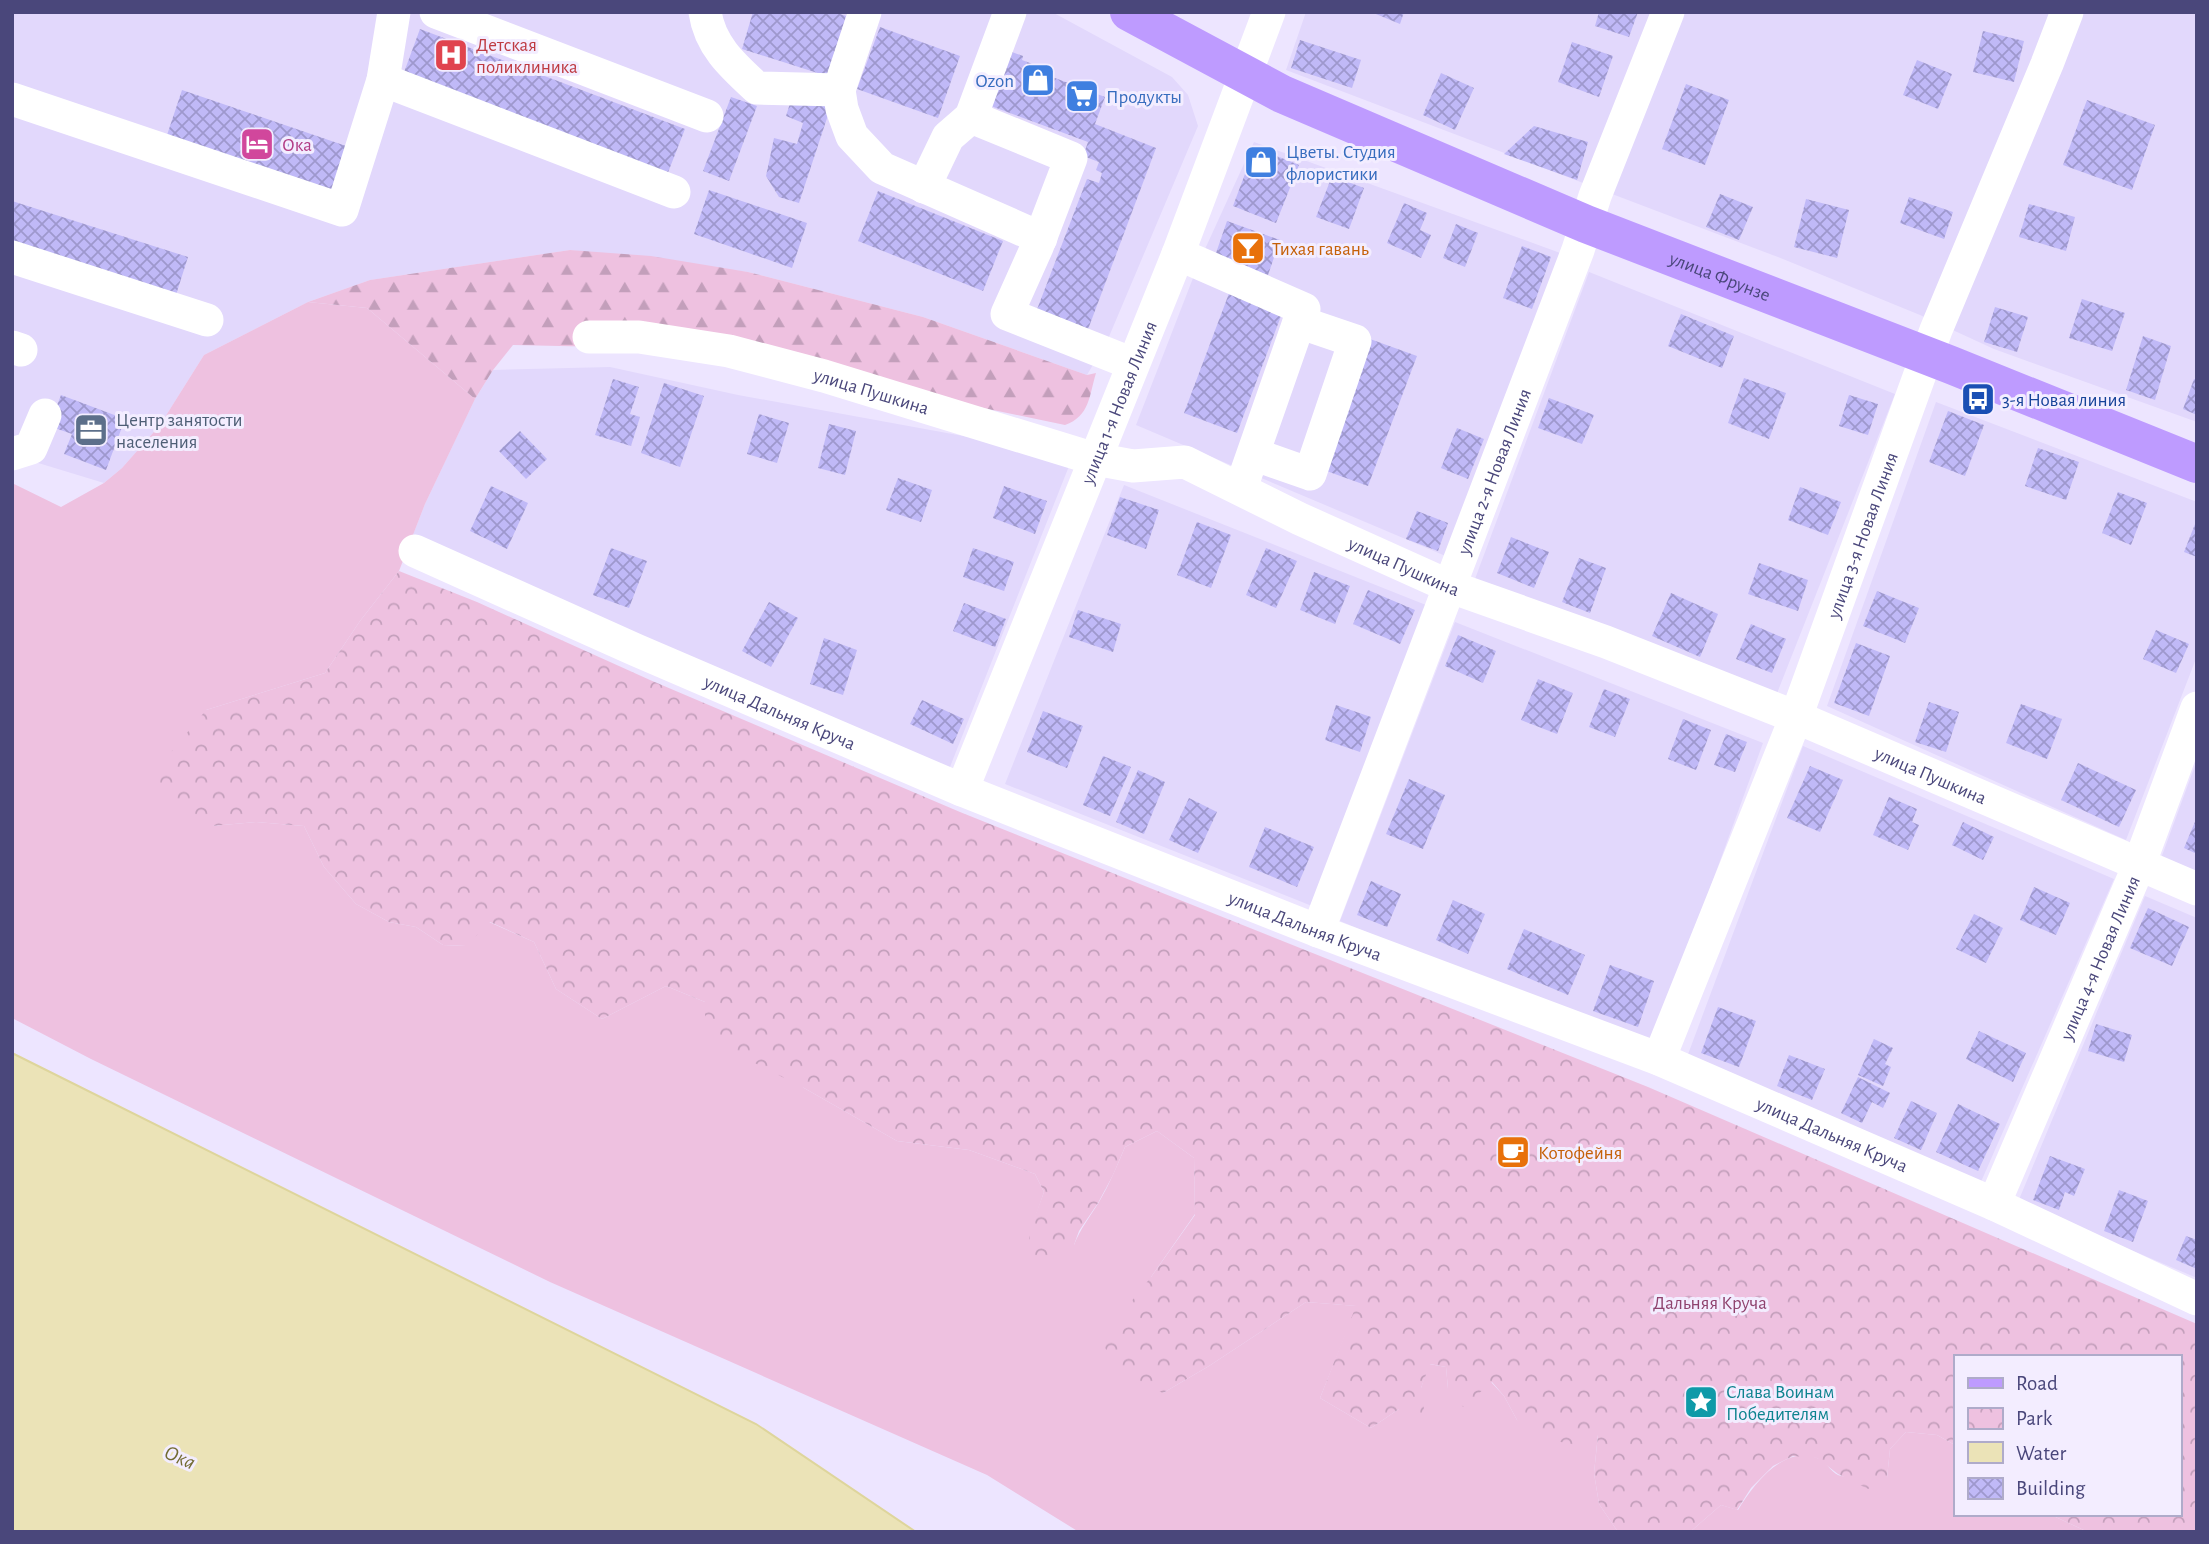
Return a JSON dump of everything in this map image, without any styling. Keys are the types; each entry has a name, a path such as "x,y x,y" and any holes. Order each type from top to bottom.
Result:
{"main road":[{"name":"улица Фрунзе","path":"1129,12 1282,94 1586,224 2197,464"}],"street":[{"path":"12,99 342,210 383,80 394,12"},
{"path":"436,12 707,116"},
{"path":"705,12 707,26 723,58 757,88 839,89"},
{"path":"865,12 839,89 842,109 852,136 882,168 1041,238"},
{"path":"924,187 948,136 971,117 1010,12"},
{"name":"улица 1-я Новая Линия","path":"962,790 1178,254 1269,12"},
{"name":"улица 2-я Новая Линия","path":"1318,931 1668,12"},
{"name":"улица 3-я Новая Линия","path":"1659,1059 1796,717 1927,356 2067,12"},
{"path":"383,80 674,192"},
{"path":"971,117 1071,158 1041,238 1007,314 1133,364"},
{"path":"1178,254 1304,309 1241,488"},
{"path":"12,257 207,320"},
{"path":"1253,454 1310,474 1355,341 1299,322"},
{"name":"улица Пушкина","path":"589,337 639,337 729,351 824,376 1095,459 1133,466 1185,462 1300,519 1451,587 1606,642 1796,717 2197,889"},
{"path":"12,454 30,449 45,415"},
{"name":"улица Дальняя Круча","path":"415,551 636,650 962,790 1318,931 1659,1059 1994,1204 2197,1299"},
{"name":"улица 4-я Новая Линия","path":"1994,1204 2139,865 2197,708"}],"shaded area":[{"path":"12,12 1052,12 1172,77 1188,95 1198,126 1108,339 1087,375 923,317 748,272 570,250 370,280 308,302 204,355 160,425 122,468 104,483 12,455"},
{"path":"1306,12 2197,12 2197,422 1994,349 1920,315 1783,259 1286,70"},
{"path":"1254,142 1563,254 1448,557 1136,425 1200,260"},
{"path":"1589,272 1895,394 1774,701 1475,579"},
{"path":"610,367 738,395 1073,456 946,777 409,545 425,504 475,399 493,370"},
{"path":"1936,402 2197,502 2197,656 2126,840 1827,706"},
{"path":"1124,485 1431,607 1312,906 1005,784"},
{"path":"1455,622 1763,743 1651,1050 1340,921"},
{"path":"1803,746 2114,879 1980,1184 1687,1057"},
{"path":"2197,760 2197,877 2160,861"},
{"path":"2145,896 2197,918 2197,1278 2018,1202"}],"green space":[{"path":"570,250 651,256 748,272 923,317 1087,375 1096,373 1090,397 1084,411 1065,425 701,349 513,345 475,399 367,308 308,302 370,280"},
{"path":"308,302 367,308 475,399 425,504 399,571 360,621 325,673 206,710 212,826 256,822 304,826 324,867 356,904 389,922 416,927 443,945 465,946 489,922 534,942 556,989 602,1019 666,986 705,1002 804,1088 897,1141 969,1150 1035,1174 1044,1192 1030,1232 1074,1245 1106,1189 1125,1147 1157,1131 1194,1158 1195,1214 1151,1277 1163,1393 1306,1302 1357,1306 1320,1398 1371,1428 1399,1409 1421,1388 1429,1364 1446,1367 1448,1389 1491,1382 1504,1396 1517,1420 1598,1434 1594,1473 1599,1504 1618,1532 1079,1532 987,1475 550,1282 12,1018 12,483 61,507 104,483 122,468 160,425 204,355"},
{"name":"Дальняя Круча","path":"399,571 477,602 650,680 960,812 1648,1087 2197,1324 2197,1532 2088,1532 2053,1516 2181,1516 2181,1355 1954,1355 1954,1444 1937,1435 1906,1432 1890,1449 1887,1478 1868,1489 1838,1474 1817,1458 1793,1456 1773,1466 1751,1488 1737,1510 1721,1505 1690,1532 1618,1532 1599,1504 1594,1473 1598,1435 1573,1445 1537,1436 1517,1420 1504,1396 1492,1382 1463,1407 1448,1389 1446,1367 1430,1364 1421,1388 1425,1416 1399,1409 1371,1428 1320,1398 1356,1306 1306,1302 1163,1393 1117,1374 1101,1339 1151,1277 1195,1215 1194,1158 1157,1131 1125,1147 1113,1175 1079,1231 1074,1245 1053,1262 1030,1261 1029,1232 1044,1192 1035,1174 969,1150 897,1141 804,1088 705,1038 705,1002 666,986 602,1019 556,989 534,942 490,922 466,946 443,945 416,927 389,922 356,904 324,867 304,826 256,822 212,826 174,809 150,777 206,710 325,673 360,621"},
{"path":"1906,1432 1937,1435 1954,1444 1954,1516 2053,1516 2088,1532 1690,1532 1721,1505 1738,1510 1770,1470 1792,1457 1804,1455 1817,1458 1838,1475 1887,1478 1890,1449"}],"water":[{"path":"12,1053 756,1424 916,1532 12,1532"}],"building":[{"path":"753,12 834,12 846,16 827,76 742,49"},
{"path":"1371,12 1404,12 1400,24"},
{"path":"1599,12 1638,12 1629,37 1595,26"},
{"path":"880,27 960,56 938,118 857,89"},
{"path":"420,29 685,129 667,175 403,75"},
{"path":"1983,31 2024,41 2014,82 1973,72"},
{"path":"1300,40 1361,60 1352,88 1291,68"},
{"path":"1572,42 1613,56 1599,97 1558,82"},
{"path":"1001,48 1023,56 1022,60 1035,65 1034,70 1105,97 1095,124 1156,148 1087,332 1036,312 1087,179 1099,183 1102,173 1096,170 1099,162 1083,156 1088,142 980,102"},
{"path":"1917,60 1952,74 1938,109 1903,95"},
{"path":"1441,73 1474,88 1455,130 1423,115"},
{"path":"1686,84 1729,100 1705,165 1662,149"},
{"name":"Ока","path":"182,90 349,147 332,198 165,141"},
{"path":"793,94 831,106 799,203 779,197 766,176 774,138 797,144 803,123 786,116"},
{"path":"731,97 757,106 729,181 703,171"},
{"path":"2087,100 2155,125 2132,190 2063,165"},
{"path":"1534,126 1588,142 1577,180 1504,154"},
{"path":"1255,147 1299,165 1276,223 1233,206"},
{"path":"1332,176 1364,188 1349,229 1316,217"},
{"path":"709,190 807,223 792,268 694,234"},
{"path":"878,191 1003,241 983,291 858,241"},
{"path":"1720,194 1753,207 1739,240 1706,227"},
{"path":"1909,197 1953,212 1944,239 1900,223"},
{"path":"1806,199 1849,210 1837,258 1794,247"},
{"path":"12,201 188,257 175,298 12,247"},
{"path":"1404,203 1427,213 1420,230 1431,235 1421,258 1387,243"},
{"path":"2029,204 2075,217 2066,251 2019,237"},
{"name":"Тихая гавань","path":"1227,221 1280,240 1268,275 1215,256"},
{"path":"1456,224 1478,233 1465,267 1443,258"},
{"path":"1522,246 1551,257 1532,309 1503,298"},
{"path":"1231,288 1284,308 1237,433 1184,413"},
{"path":"2082,299 2125,313 2112,351 2069,338"},
{"path":"1995,307 2028,317 2017,352 1984,342"},
{"path":"1681,314 1734,336 1722,368 1668,346"},
{"path":"2143,336 2171,346 2155,400 2126,390"},
{"path":"1370,339 1417,356 1368,486 1321,469"},
{"path":"1744,378 1786,393 1769,439 1728,423"},
{"path":"613,379 639,387 630,414 640,417 631,446 595,435"},
{"path":"2194,379 2197,380 2197,415 2183,409"},
{"path":"664,383 704,396 680,467 641,453"},
{"name":"Центр занятости населения","path":"61,395 125,419 106,470 64,454 72,434 49,426"},
{"path":"1849,395 1878,404 1868,435 1839,426"},
{"path":"1549,398 1594,415 1582,444 1538,428"},
{"path":"1948,411 1984,425 1965,476 1929,462"},
{"path":"759,414 789,423 777,463 747,454"},
{"path":"829,424 856,431 845,475 818,468"},
{"path":"1457,428 1484,439 1468,479 1441,468"},
{"path":"520,431 547,459 526,479 499,451"},
{"path":"2038,448 2079,462 2066,500 2025,486"},
{"path":"898,478 932,490 921,522 886,510"},
{"path":"491,486 528,503 507,549 470,531"},
{"path":"1004,486 1047,501 1035,534 993,518"},
{"path":"1800,487 1841,502 1828,535 1788,520"},
{"path":"2118,492 2147,503 2131,545 2102,533"},
{"path":"1120,497 1159,510 1146,549 1107,535"},
{"path":"1417,511 1448,523 1438,551 1406,539"},
{"path":"2197,519 2197,557 2184,552"},
{"path":"1197,522 1231,535 1211,588 1177,575"},
{"path":"1511,537 1549,552 1534,588 1497,573"},
{"path":"611,548 647,561 629,608 593,595"},
{"path":"973,548 1014,562 1004,591 963,577"},
{"path":"1266,548 1297,561 1276,608 1246,595"},
{"path":"1579,558 1606,568 1590,613 1562,602"},
{"path":"1759,563 1808,580 1798,611 1748,594"},
{"path":"1314,572 1350,586 1335,624 1300,610"},
{"path":"1368,590 1415,610 1400,644 1353,624"},
{"path":"1877,591 1919,608 1905,643 1863,626"},
{"path":"1671,593 1718,614 1700,657 1652,636"},
{"path":"769,602 798,618 771,667 742,651"},
{"path":"964,603 1006,619 995,647 953,631"},
{"path":"1078,610 1121,624 1113,652 1069,637"},
{"path":"1751,624 1786,639 1772,673 1736,659"},
{"path":"2156,630 2189,644 2176,673 2143,659"},
{"path":"1458,635 1496,651 1483,683 1445,666"},
{"path":"824,638 857,650 843,695 810,684"},
{"path":"1856,643 1890,656 1869,716 1834,703"},
{"path":"1538,679 1573,693 1557,734 1521,720"},
{"path":"1604,689 1630,699 1615,737 1589,727"},
{"path":"922,700 964,719 953,744 910,724"},
{"path":"1929,702 1959,712 1946,752 1915,742"},
{"path":"2021,704 2062,719 2047,759 2006,743"},
{"path":"1336,705 1371,717 1360,752 1325,740"},
{"path":"1043,711 1083,726 1067,768 1027,752"},
{"path":"1683,719 1711,730 1696,770 1668,759"},
{"path":"1726,734 1747,742 1735,772 1714,765"},
{"path":"1103,756 1131,767 1110,816 1083,805"},
{"path":"2078,763 2136,790 2119,827 2061,800"},
{"path":"1810,766 1843,780 1820,832 1787,818"},
{"path":"1138,770 1165,782 1144,834 1116,822"},
{"path":"1409,779 1445,795 1423,849 1386,834"},
{"path":"1889,797 1917,809 1912,822 1919,825 1908,850 1873,835"},
{"path":"1189,798 1217,812 1198,853 1169,840"},
{"path":"2197,817 2197,854 2184,848"},
{"path":"1963,822 1994,837 1983,860 1952,845"},
{"path":"1265,827 1314,847 1297,887 1249,867"},
{"path":"1371,881 1401,894 1387,927 1357,915"},
{"path":"2034,887 2070,903 2056,935 2020,920"},
{"path":"1453,900 1485,914 1468,954 1436,940"},
{"path":"2148,908 2189,927 2172,966 2130,948"},
{"path":"1974,914 2003,928 1986,963 1956,949"},
{"path":"1524,929 1585,955 1568,995 1507,969"},
{"path":"1610,965 1654,981 1638,1027 1593,1011"},
{"path":"1718,1007 1756,1021 1739,1067 1701,1053"},
{"path":"2096,1024 2132,1035 2124,1062 2088,1051"},
{"path":"1979,1031 2026,1053 2013,1082 1966,1059"},
{"path":"1874,1039 1893,1048 1885,1064 1891,1067 1883,1086 1858,1075"},
{"path":"1789,1055 1825,1069 1812,1100 1777,1086"},
{"path":"1858,1077 1890,1093 1883,1108 1872,1102 1862,1123 1841,1113"},
{"path":"1911,1101 1937,1113 1921,1150 1894,1138"},
{"path":"1958,1104 2000,1124 1978,1171 1936,1152"},
{"path":"2050,1156 2085,1169 2074,1196 2065,1192 2059,1210 2033,1200"},
{"path":"2119,1190 2148,1201 2133,1242 2104,1231"},
{"path":"2186,1236 2197,1240 2197,1269 2176,1260"}],"place":[{"name":"Детская поликлиника","path":"451,55"},
{"name":"Ozon","path":"1038,80"},
{"name":"Продукты","path":"1082,96"},
{"name":"Ока","path":"257,144"},
{"name":"Цветы. Студия флористики","path":"1261,162"},
{"name":"Тихая гавань","path":"1248,248"},
{"name":"3-я Новая линия","path":"1978,399"},
{"name":"Центр занятости населения","path":"91,430"},
{"name":"Котофейня","path":"1513,1152"},
{"name":"Слава Воинам Победителям","path":"1701,1402"}]}
